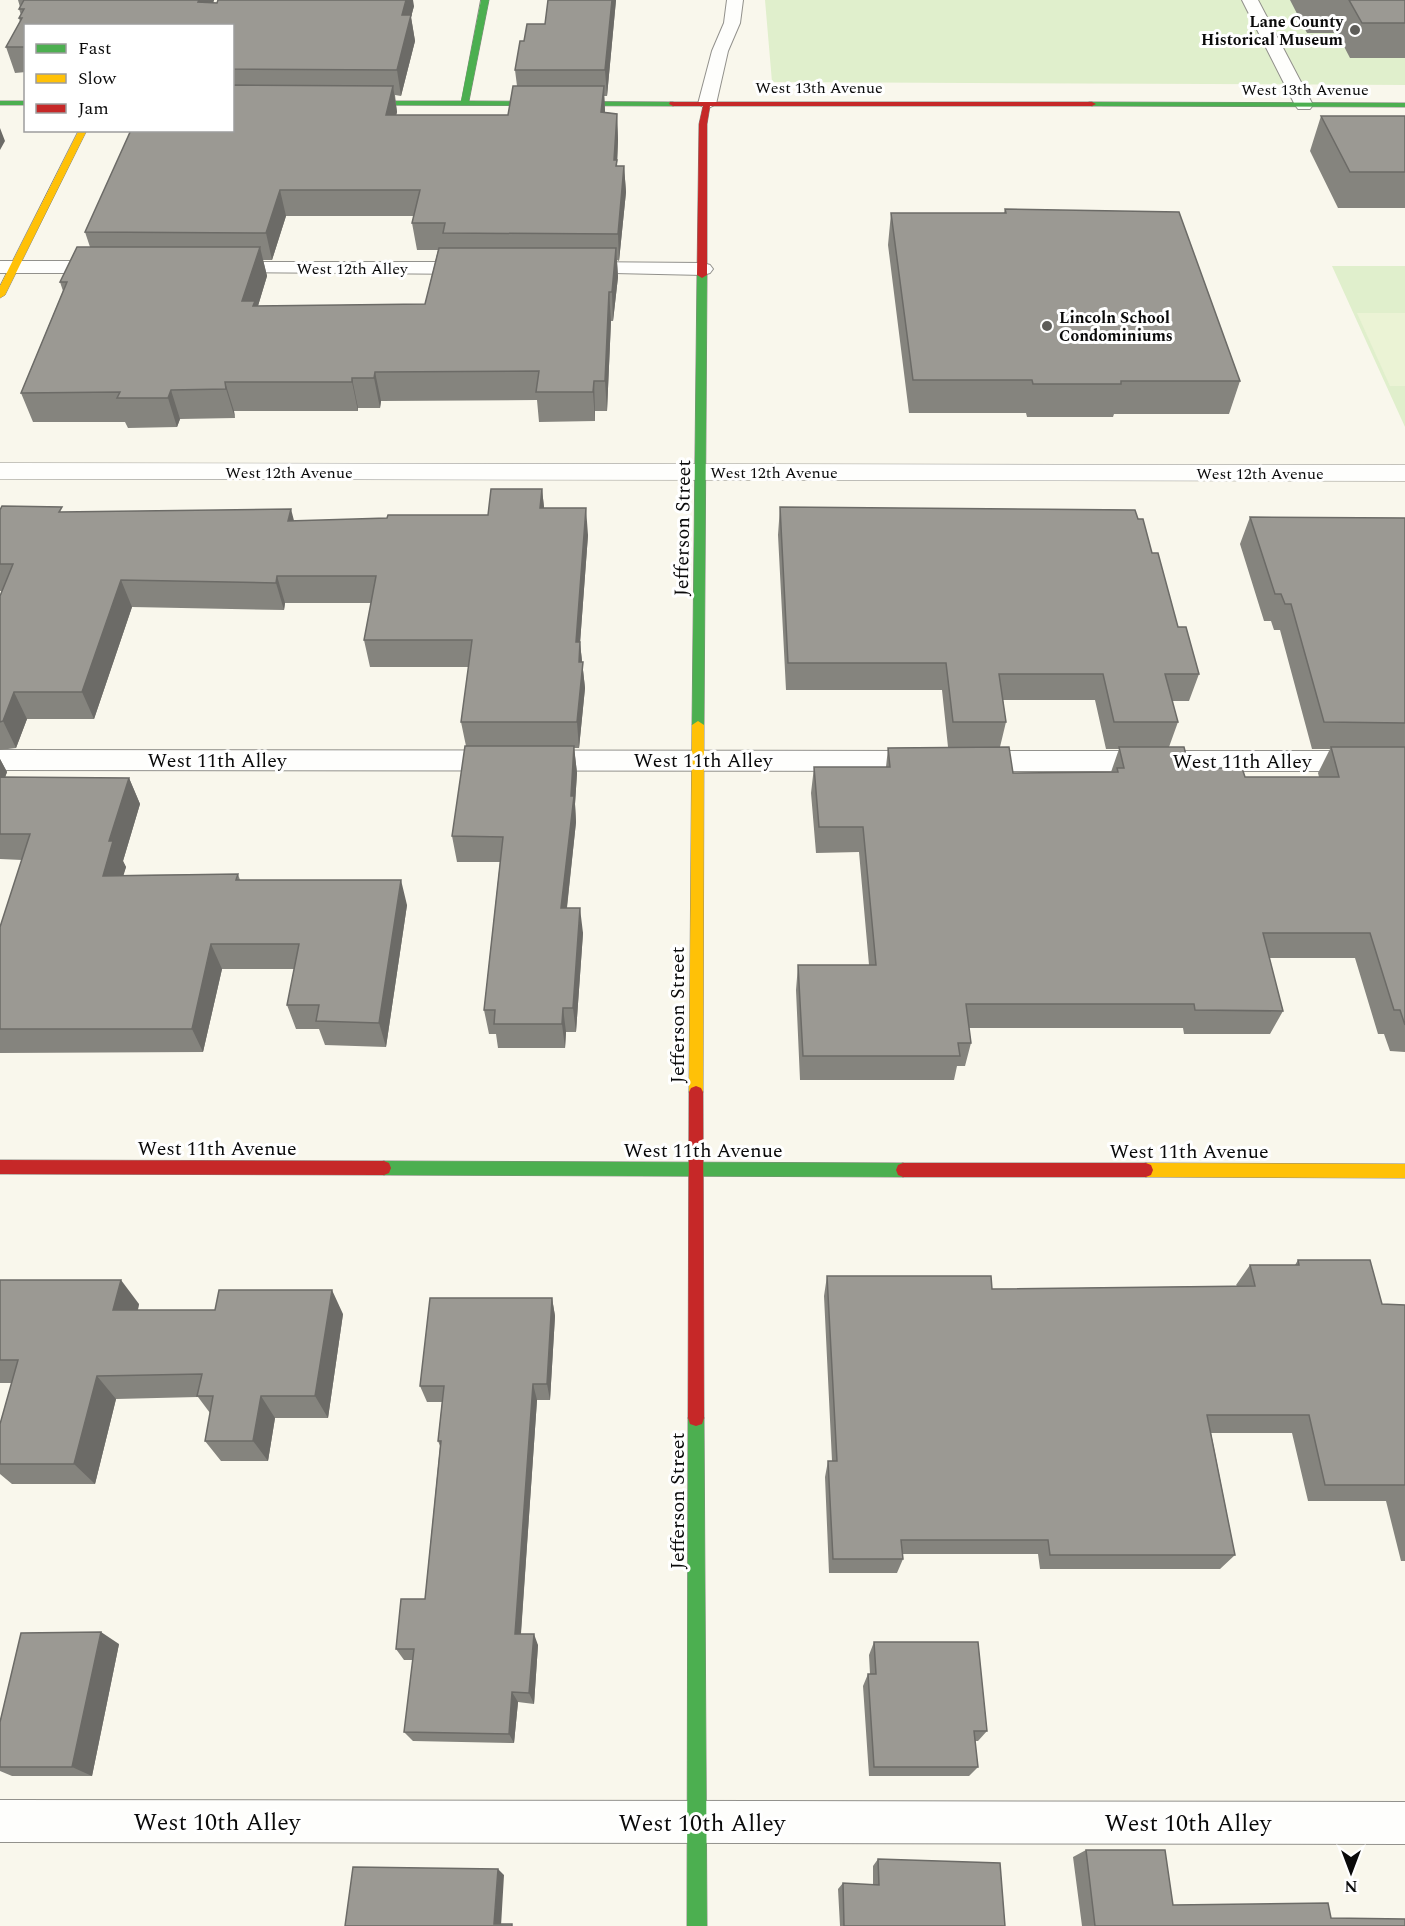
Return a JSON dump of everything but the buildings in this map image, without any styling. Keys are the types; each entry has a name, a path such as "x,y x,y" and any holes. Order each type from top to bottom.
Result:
{"main road":[{"path":"465,103 485,0"},
{"path":"0,103 24,103"},
{"name":"West 13th Avenue","path":"336,103 1405,105"},
{"name":"Jefferson Street","path":"697,1926 695,1169 704,124 707,104"},
{"path":"0,295 7,267 82,132"},
{"name":"West 11th Avenue","path":"0,1167 1405,1171"}],"street":[{"name":"West 12th Avenue","path":"0,471 1405,473"}],"lane":[{"path":"707,104 720,51 732,23 735,0"},
{"path":"1250,0 1304,105"},
{"path":"7,267 130,267"},
{"name":"West 12th Alley","path":"200,268 492,268"},
{"path":"551,268 703,269"},
{"name":"West 11th Alley","path":"0,760 1405,761"},
{"name":"West 10th Alley","path":"0,1821 1405,1823"}],"green space":[{"path":"765,0 1405,0 1405,85 772,82"},
{"path":"1332,266 1405,266 1405,427"},
{"path":"1357,313 1405,313 1405,386 1390,386"}],"traffic: fast":[{"path":"465,103 485,0"},
{"path":"0,103 24,103"},
{"path":"351,103 673,104"},
{"path":"1092,104 1405,105"},
{"path":"698,725 702,275"},
{"path":"384,1168 903,1170"},
{"path":"696,1418 697,1926"}],"traffic: slow":[{"path":"0,295 82,132"},
{"path":"696,1092 698,725"},
{"path":"1146,1170 1405,1171"}],"traffic: jam":[{"path":"673,104 1092,104"},
{"path":"702,275 703,124 707,104"},
{"path":"696,1092 696,1418"},
{"path":"0,1167 384,1168"},
{"path":"903,1170 1146,1170"}],"place":[{"name":"Lane County Historical Museum","path":"1355,30"},
{"name":"Lincoln School Condominiums","path":"1047,326"}]}
